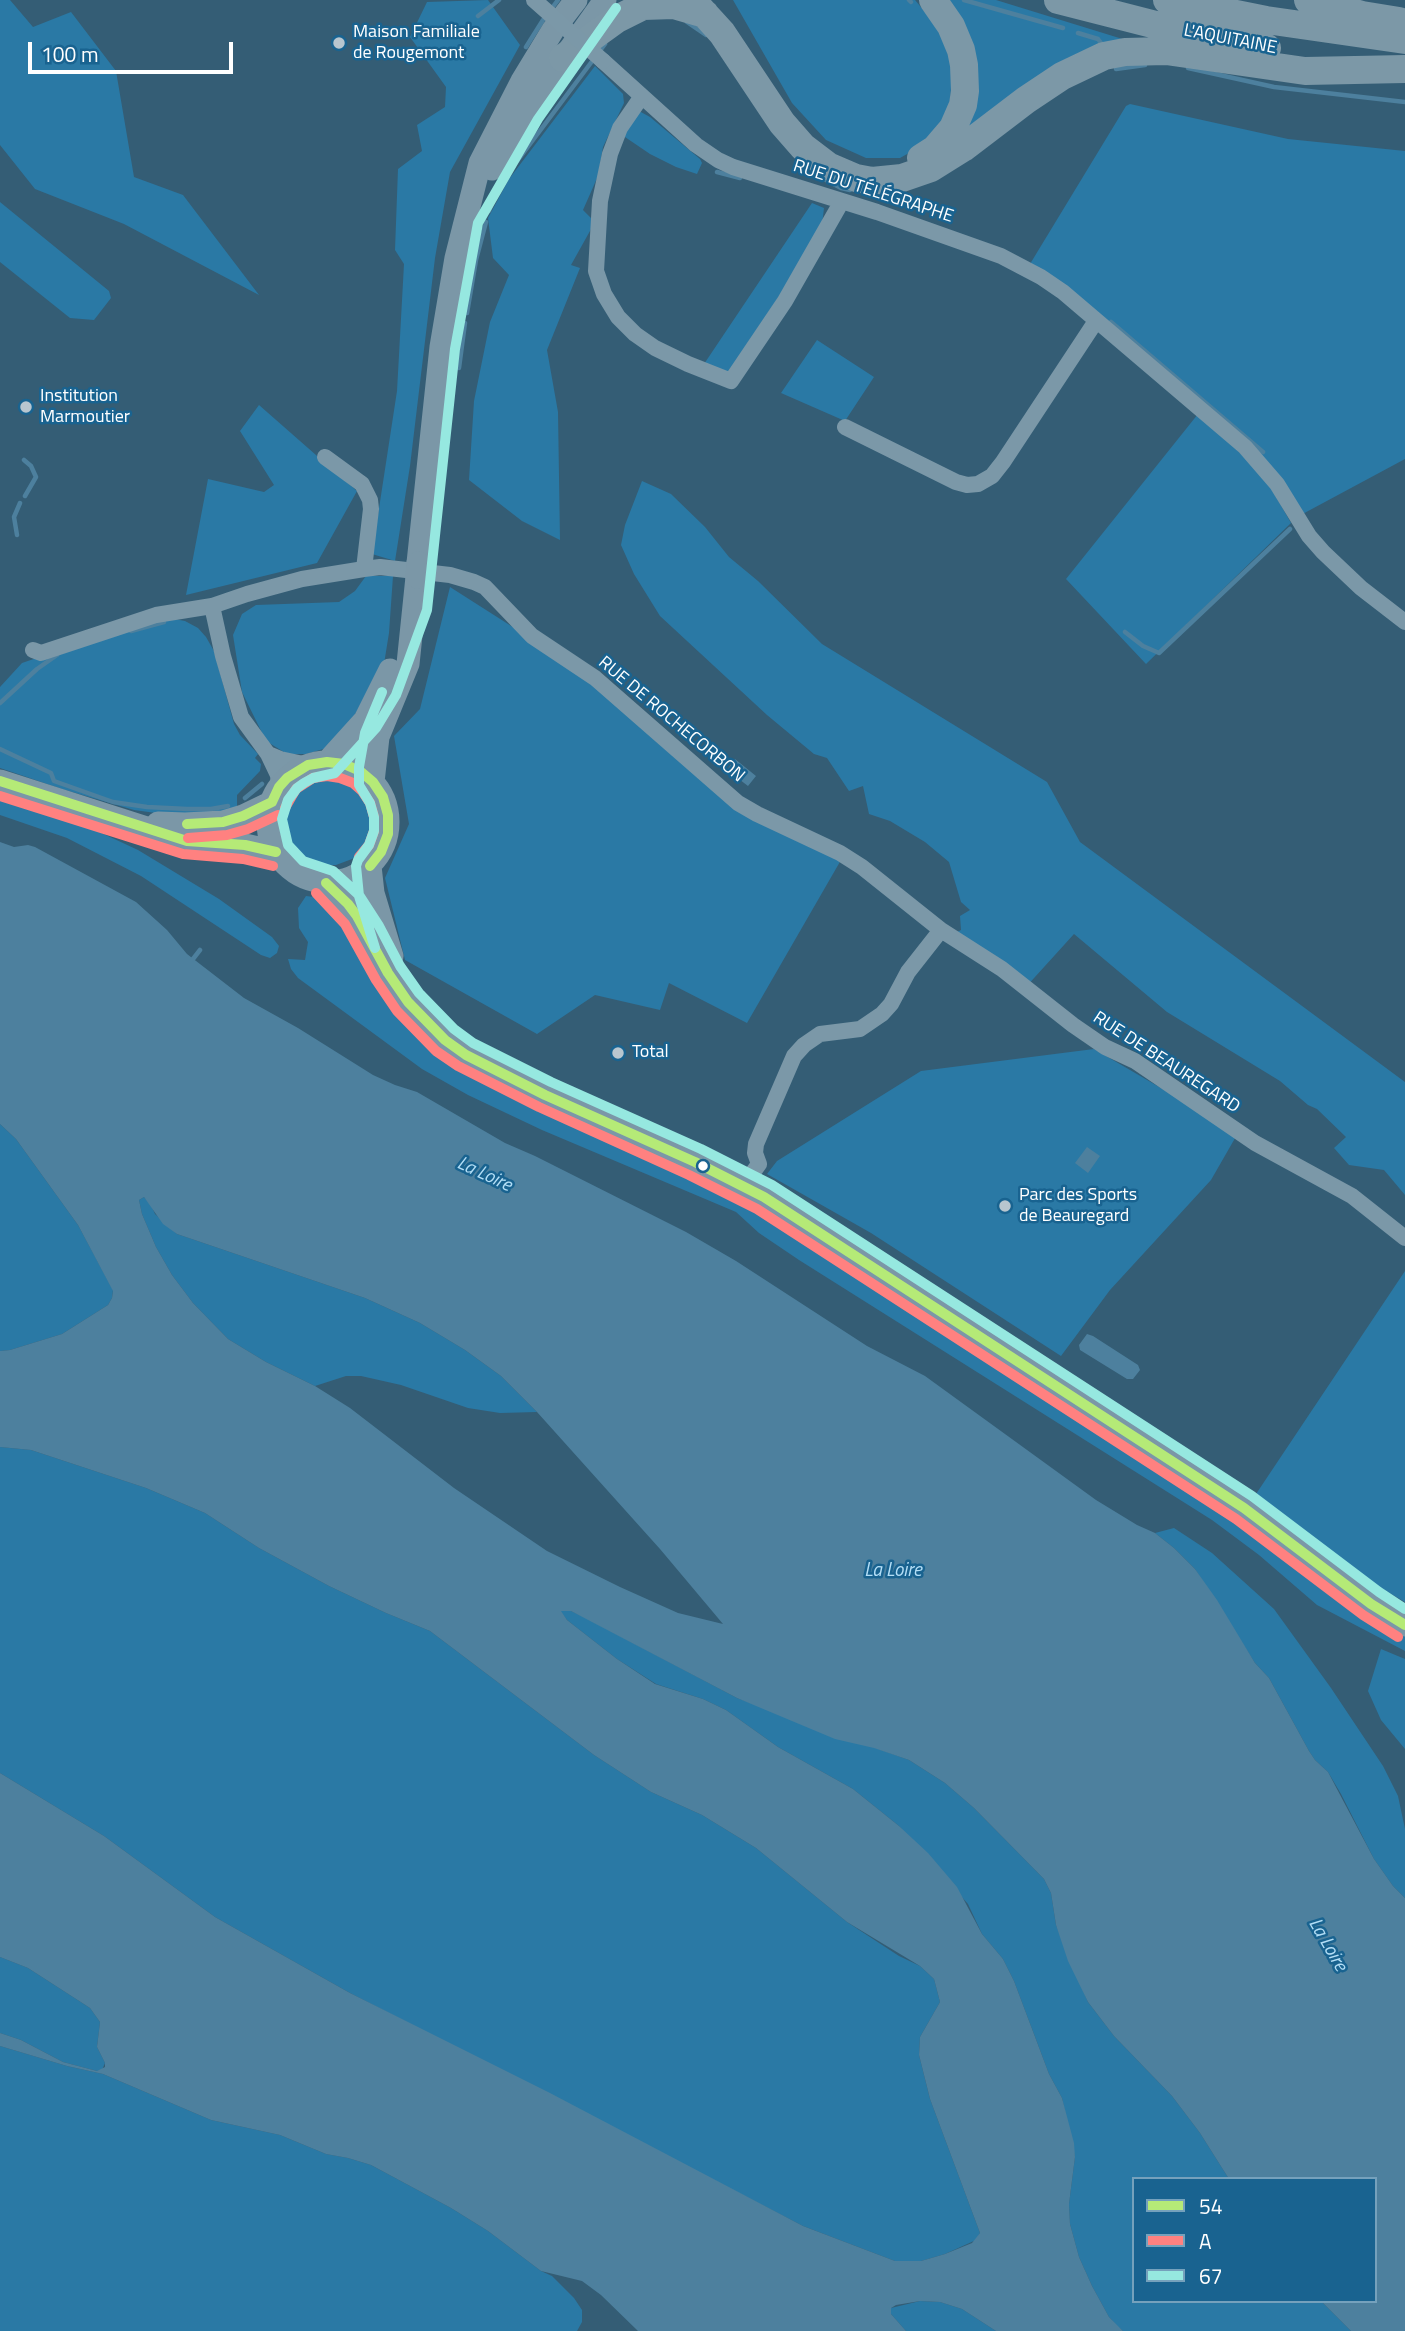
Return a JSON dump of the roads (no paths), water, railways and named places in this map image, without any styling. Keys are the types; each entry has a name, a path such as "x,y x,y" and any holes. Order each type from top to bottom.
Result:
{"highway":[{"path":"705,5 810,140 833,157 872,170 899,167 925,157 945,139 958,117 965,91 961,50 951,26 933,0"},
{"name":"L'AQUITAINE","path":"1058,0 1210,37 1315,56 1405,68"},
{"name":"L'AQUITAINE","path":"1167,0 1266,20 1405,40"},
{"path":"1308,0 1352,13 1405,22"},
{"path":"563,58 617,19 643,6 705,5"},
{"path":"705,5 782,123 803,147 842,173 872,181 902,178 931,167 962,148 1053,82 1104,56 1146,50 1305,71 1405,68"}],"main road":[{"path":"373,782 378,737 408,664 441,347 465,218 480,163 498,124 553,30 576,0"},
{"path":"465,218 513,132 605,0"},
{"path":"318,764 355,732 372,708 390,670 414,606"},
{"path":"127,821 185,824 223,822 243,816 275,794 297,771 318,764 344,764 360,771 373,782 383,797 388,816 388,834 381,852 370,866 349,879 326,883 294,872 276,852 270,836 268,818 275,794"},
{"path":"0,780 187,841 245,845 276,852"},
{"path":"370,866 373,893 381,922 408,1002"},
{"path":"326,883 357,916 388,973 408,1002 445,1040 493,1070 695,1161 764,1197 1244,1508 1371,1604 1405,1625"}],"street":[{"name":"RUE DU TÉLÉGRAPHE","path":"534,0 696,145 718,160 1001,256 1063,292 1245,447 1277,484 1309,536 1339,569 1405,622"},
{"path":"642,96 613,143 600,201 596,271 612,310 635,334 655,348 732,381 785,301 842,201"},
{"path":"845,427 956,482 978,484 992,476 1003,462 1096,321"},
{"path":"325,457 362,484 370,500 364,569"},
{"name":"RUE DE ROCHECORBON","path":"33,650 41,653 156,615 212,607 302,579 364,569 380,567 450,575 474,582 485,587 526,631 594,678 738,803 862,867 944,932"},
{"path":"212,607 240,718 268,754 278,775 275,794"},
{"path":"268,754 280,759 318,764"},
{"path":"743,1186 759,1164 755,1153 757,1144 794,1056 820,1034 860,1029 882,1014 891,1004 908,972 944,932"},
{"name":"RUE DE BEAUREGARD","path":"944,932 1002,969 1105,1047 1135,1061 1255,1143 1352,1196 1405,1238"}],"water":[{"path":"735,759 756,776 748,786 727,770"},
{"name":"La Loire","path":"0,842 14,847 35,847 136,902 167,930 187,954 244,998 373,1075 417,1092 505,1143 686,1232 736,1261 867,1346 925,1376 1096,1500 1155,1533 1174,1548 1195,1569 1255,1663 1269,1678 1309,1751 1328,1772 1374,1859 1405,1898 1405,2331 1351,2331 1323,2303 1377,2303 1377,2177 1228,2177 1172,2096 1114,2036 1088,2002 1068,1961 1056,1925 1051,1893 1044,1879 974,1808 945,1783 909,1760 835,1739 737,1698 571,1611 561,1611 567,1620 617,1659 655,1684 703,1699 726,1710 778,1747 853,1789 928,1853 957,1887 982,1934 1003,1959 1014,1981 1049,2074 1062,2098 1075,2157 1069,2204 1070,2224 1079,2257 1092,2286 1109,2317 1123,2331 996,2331 962,2309 940,2302 920,2301 891,2308 891,2314 906,2331 638,2331 601,2295 582,2281 541,2271 488,2231 371,2165 326,2154 280,2135 211,2120 103,2074 0,2046 0,2033 21,2040 63,2062 97,2071 105,2067 97,2047 100,2022 90,2008 28,1968 0,1957 0,1773 104,1836 215,1917 350,1993 550,2093 803,2226 895,2261 921,2261 945,2254 972,2243 980,2233 930,2099 919,2055 920,2037 940,2002 934,1979 920,1966 847,1922 756,1848 702,1815 651,1792 594,1755 430,1631 329,1586 259,1548 205,1513 146,1488 31,1450 0,1447 0,1351 62,1334 108,1305 113,1291 78,1225 16,1139 0,1124","holes":["144,1197 163,1224 177,1234 365,1298 420,1323 465,1350 501,1376 537,1412 660,1549 723,1624 678,1613 547,1551 454,1488 350,1408 228,1339 193,1303 172,1275 156,1247 139,1200"]},
{"path":"1087,1147 1100,1156 1088,1173 1075,1163"},
{"path":"1087,1334 1138,1365 1140,1370 1133,1379 1127,1379 1080,1350 1079,1345"}],"waterway":[{"path":"478,16 499,0"},
{"path":"552,8 558,0"},
{"path":"964,0 1063,28"},
{"path":"526,47 543,20"},
{"path":"687,22 706,35"},
{"path":"1078,33 1098,39 1101,43"},
{"path":"512,168 605,44"},
{"path":"1116,69 1145,65"},
{"path":"1188,68 1274,87 1405,102"},
{"path":"717,172 740,178"},
{"path":"489,211 507,175"},
{"path":"826,180 850,190"},
{"path":"467,313 486,222"},
{"path":"1111,322 1263,452"},
{"path":"459,368 465,323"},
{"path":"24,460 31,466 36,477 25,496"},
{"path":"17,535 14,517 20,503"},
{"path":"1125,632 1143,646 1159,653 1290,529"},
{"path":"131,631 164,622"},
{"path":"0,703 37,669 57,655"},
{"path":"0,749 51,773 54,781 113,802 187,809 228,806"},
{"path":"245,798 262,784"},
{"path":"193,959 200,950"}],"place":[{"name":"Maison Familiale de Rougemont","path":"339,43"},
{"name":"Institution Marmoutier","path":"26,407"},
{"name":"Total","path":"618,1053"},
{"name":"Parc des Sports de Beauregard","path":"1005,1206"}]}
